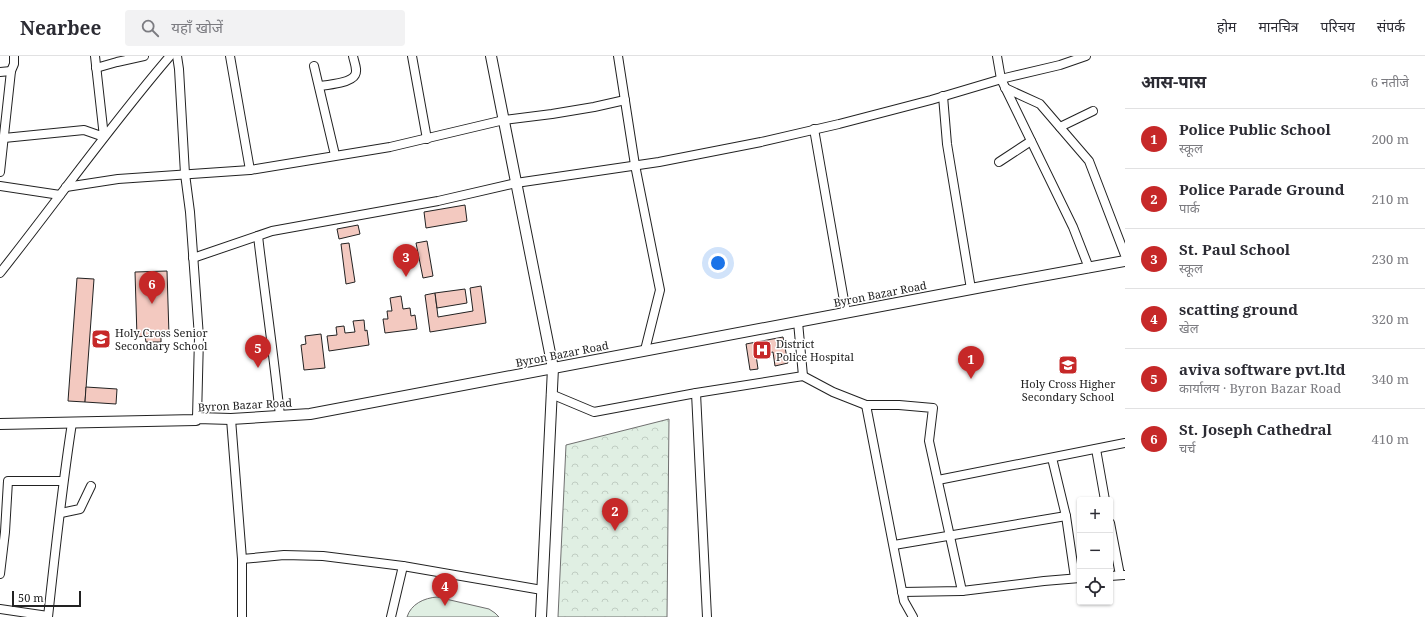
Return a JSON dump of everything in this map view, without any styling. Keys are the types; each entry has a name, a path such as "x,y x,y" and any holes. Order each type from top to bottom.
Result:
{"street":[{"path":"0,172 4,138 3,106 14,64 14,56"},
{"path":"95,56 104,137"},
{"path":"96,68 144,56"},
{"path":"0,273 137,94 170,56"},
{"path":"177,56 199,337 197,418"},
{"path":"230,56 250,170"},
{"path":"319,86 351,79 355,75 356,70 353,56"},
{"path":"412,56 427,139"},
{"path":"491,56 553,368 541,617"},
{"path":"618,56 635,165 660,290 645,350"},
{"path":"997,56 1001,79 1073,227 1089,268"},
{"path":"193,258 272,231 438,201 516,183 635,165 761,142 943,96 1001,79 1060,65 1086,56"},
{"path":"314,66 335,156"},
{"path":"0,72 11,71"},
{"path":"1005,88 1040,104 1089,161 1125,255"},
{"path":"943,96 947,144 971,289"},
{"path":"66,187 118,179 250,170 390,147 504,120 552,114 625,100"},
{"path":"1060,127 1094,111"},
{"path":"814,129 846,312"},
{"path":"4,138 84,130 104,137"},
{"path":"999,162 1031,141"},
{"path":"0,186 60,195"},
{"path":"258,236 267,315 274,356 280,416"},
{"name":"Byron Bazar Road","path":"0,424 196,420 197,418 231,419 310,414 846,312 1125,261"},
{"path":"798,322 803,376"},
{"path":"551,394 594,412 696,393 803,376 833,392 866,405 899,405 933,408 929,441 962,591"},
{"path":"696,393 707,617"},
{"path":"866,405 902,592 904,601 912,617"},
{"path":"231,419 242,559 242,617"},
{"path":"0,609 48,617 61,513 63,481 72,422"},
{"path":"938,480 1125,443"},
{"path":"1096,449 1104,497"},
{"path":"902,592 962,591 1077,578 1066,516 1052,458"},
{"path":"0,574 5,532 8,482 63,481"},
{"path":"61,513 80,509 91,486"},
{"path":"894,545 1066,516"},
{"path":"1112,533 1122,575"},
{"path":"242,559 284,555 323,556 403,566 542,590"},
{"path":"391,617 403,566"}],"green space":[{"path":"669,419 667,617 558,617 566,445"},
{"path":"437,597 489,609 499,617 407,617 409,612 419,602"}],"building":[{"path":"465,205 467,221 426,228 424,212"},
{"path":"358,225 360,234 339,239 337,229"},
{"path":"427,241 433,276 423,278 416,243"},
{"path":"349,243 355,282 346,284 341,244"},
{"path":"167,271 169,335 161,336 161,342 146,342 145,336 137,337 135,272"},
{"path":"77,278 94,279 85,402 68,401"},
{"path":"481,286 486,323 430,332 425,295 435,293 438,317 473,311 470,288"},
{"path":"465,289 467,303 437,308 435,293"},
{"path":"401,296 403,309 410,308 411,316 415,315 417,329 385,333 383,319 388,319 387,311 392,311 390,298"},
{"path":"364,320 369,345 329,351 327,336 337,335 336,327 344,326 345,333 355,332 353,321"},
{"path":"321,334 325,368 304,370 301,345 306,344 305,336"},
{"path":"783,337 788,363 775,366 773,352 756,355 758,369 750,370 746,344"},
{"path":"86,387 117,389 116,404 85,402"}],"place":[{"name":"St. Paul School","path":"406,277"},
{"name":"St. Joseph Cathedral","path":"152,304"},
{"name":"Holy Cross Senior Secondary School","path":"101,339"},
{"name":"District Police Hospital","path":"762,350"},
{"name":"Holy Cross Higher Secondary School","path":"1068,365"},
{"name":"aviva software pvt.ltd","path":"258,368"},
{"name":"Police Public School","path":"971,379"},
{"name":"Police Parade Ground","path":"615,531"},
{"name":"scatting ground","path":"445,606"}]}
